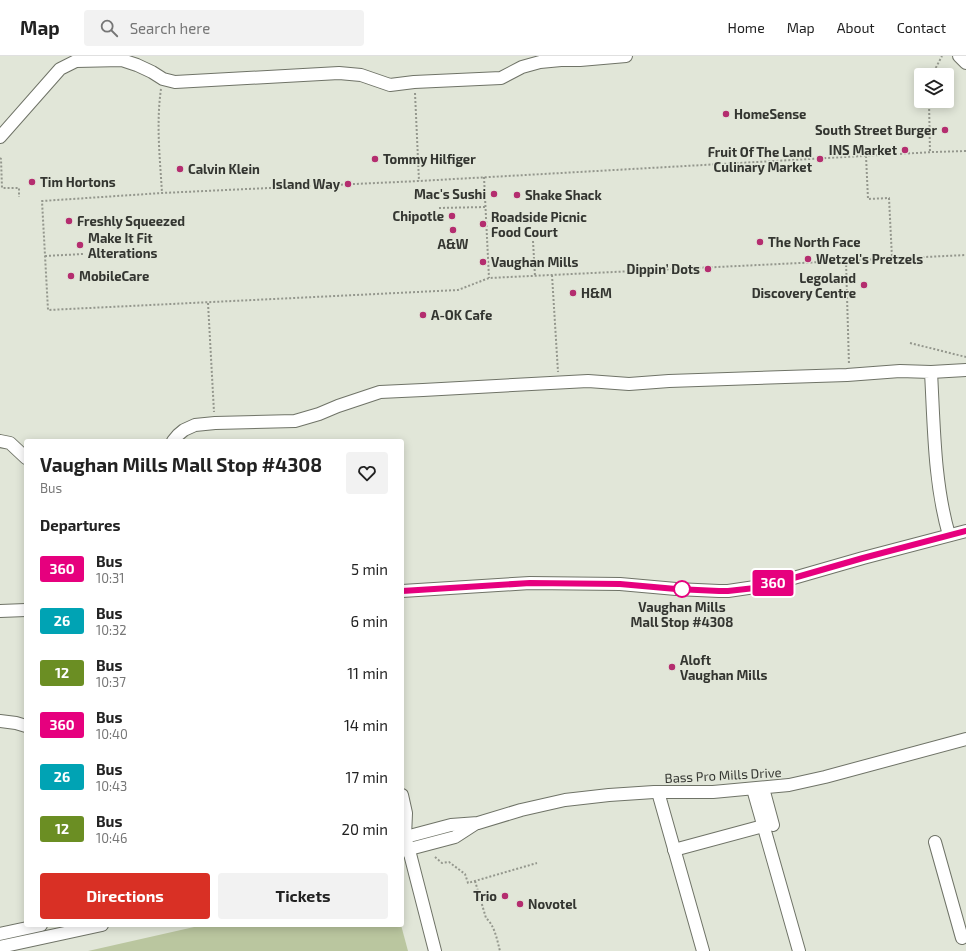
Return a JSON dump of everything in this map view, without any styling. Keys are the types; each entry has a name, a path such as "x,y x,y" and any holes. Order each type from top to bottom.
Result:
{"street":[{"path":"0,137 60,69 76,61 122,60 142,67 162,79 175,82 339,73 361,76 390,85 414,82 501,78 522,67 540,62 626,56"},
{"path":"959,56 966,63"},
{"path":"175,439 189,427 195,425 295,421 380,392 588,382 629,384 849,375 900,371 931,372 966,370"},
{"path":"931,372 937,474 944,516 950,535"},
{"path":"0,441 10,443 24,456"},
{"path":"404,591 530,583 620,584 676,589 728,591 755,588 783,581 966,531"},
{"path":"0,611 24,610"},
{"path":"0,721 24,725"},
{"name":"Bass Pro Mills Drive","path":"404,835 451,825 478,823 521,810 565,800 608,795 658,792 713,792 789,785 825,777 966,739"},
{"path":"758,788 799,951"},
{"path":"658,792 703,951"},
{"path":"404,804 406,813 404,828"},
{"name":"Bass Pro Mills Drive","path":"405,851 455,837 478,823"},
{"path":"674,850 768,825"},
{"path":"936,842 962,938"},
{"path":"405,851 435,951"},
{"path":"0,934 32,927"},
{"path":"0,947 93,927"}],"path":[{"path":"936,68 942,56"},
{"path":"162,79 158,105 162,193"},
{"path":"414,82 419,181"},
{"path":"929,108 930,153"},
{"path":"966,152 162,193 42,201 48,310 458,290 489,278 966,255"},
{"path":"866,156 868,199 889,198 892,258"},
{"path":"0,158 2,188 19,188 19,197"},
{"path":"484,177 489,278"},
{"path":"439,208 486,207"},
{"path":"533,240 535,276"},
{"path":"45,256 82,254"},
{"path":"846,261 849,375"},
{"path":"552,275 558,384"},
{"path":"208,302 215,423"},
{"path":"910,343 966,357"},
{"path":"435,857 442,863 449,862 465,874 468,883 537,863"},
{"path":"475,881 486,918 493,927 500,951"}],"green space":[{"path":"194,927 402,927 408,951 88,951"}],"bus line":[{"name":"360","path":"404,591 530,583 620,584 676,589 728,591 755,588 783,581 966,531"}],"place":[{"name":"HomeSense","path":"726,114"},
{"name":"South Street Burger","path":"945,130"},
{"name":"INS Market","path":"905,150"},
{"name":"Tommy Hilfiger","path":"375,159"},
{"name":"Fruit Of The Land Culinary Market","path":"820,159"},
{"name":"Calvin Klein","path":"180,169"},
{"name":"Tim Hortons","path":"32,182"},
{"name":"Island Way","path":"348,184"},
{"name":"Mac's Sushi","path":"494,194"},
{"name":"Shake Shack","path":"517,195"},
{"name":"Chipotle","path":"452,216"},
{"name":"Freshly Squeezed","path":"69,221"},
{"name":"Roadside Picnic Food Court","path":"483,224"},
{"name":"A&W","path":"453,230"},
{"name":"The North Face","path":"760,242"},
{"name":"Make It Fit Alterations","path":"80,245"},
{"name":"Wetzel's Pretzels","path":"808,259"},
{"name":"Vaughan Mills","path":"483,262"},
{"name":"Dippin’ Dots","path":"708,269"},
{"name":"MobileCare","path":"71,276"},
{"name":"Legoland Discovery Centre","path":"864,285"},
{"name":"H&M","path":"573,293"},
{"name":"A-OK Cafe","path":"423,315"},
{"name":"Vaughan Mills Mall Stop #4308","path":"682,589"},
{"name":"Aloft Vaughan Mills","path":"672,667"},
{"name":"Trio","path":"505,896"},
{"name":"Novotel","path":"520,904"}]}
